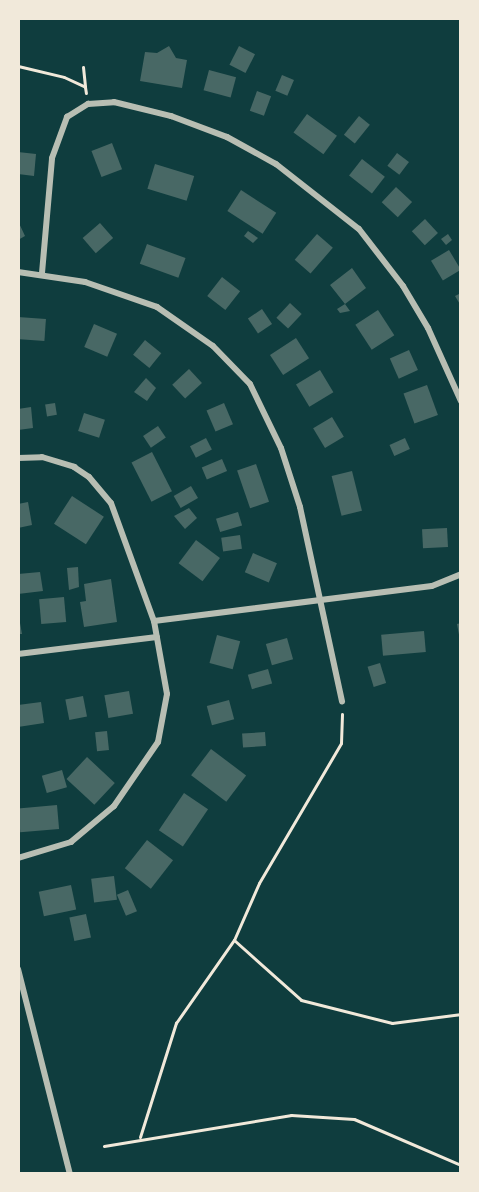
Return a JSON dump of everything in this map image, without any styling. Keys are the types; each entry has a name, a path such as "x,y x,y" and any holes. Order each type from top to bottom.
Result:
{"street":[{"path":"42,273 57,135 67,117 88,104 114,102 209,129 276,164 334,207 359,229 403,286 429,328 461,401"},
{"path":"18,272 42,273 124,293 157,307 213,346 250,384 281,448 300,507 342,702"},
{"path":"18,458 56,460 74,467 100,487 117,516 154,621 167,705 153,751 114,806 71,842 18,858"},
{"path":"154,621 321,602 432,586 461,574"},
{"path":"18,654 157,637"},
{"path":"18,969 70,1174"}],"path":[{"path":"18,66 63,77 85,87"},
{"path":"83,67 88,104"},
{"path":"140,1137 176,1023 234,940 259,883 341,743 342,702"},
{"path":"234,940 301,1000 392,1023 461,1014"},
{"path":"104,1146 140,1137 291,1115 354,1119 461,1165"}],"building":[{"path":"169,46 176,58 187,60 182,88 140,81 145,52 157,53"},
{"path":"239,46 255,54 246,73 229,65"},
{"path":"209,70 236,77 231,98 204,90"},
{"path":"282,75 294,80 287,96 275,91"},
{"path":"257,91 271,96 264,116 250,111"},
{"path":"307,114 337,136 323,154 293,133"},
{"path":"359,116 370,125 355,143 344,135"},
{"path":"112,143 122,169 101,177 91,151"},
{"path":"18,152 36,154 34,176 18,174"},
{"path":"397,153 409,162 399,175 387,166"},
{"path":"362,159 385,177 372,193 349,176"},
{"path":"155,164 194,176 187,201 147,189"},
{"path":"396,187 412,202 398,217 382,202"},
{"path":"241,190 276,213 263,234 227,211"},
{"path":"425,219 438,233 425,245 412,231"},
{"path":"18,221 25,236 18,240"},
{"path":"100,223 113,238 96,253 83,238"},
{"path":"248,231 258,238 253,243 244,236"},
{"path":"317,234 333,248 311,273 295,260"},
{"path":"448,234 452,240 446,245 441,239"},
{"path":"147,244 186,258 178,278 140,264"},
{"path":"449,250 461,270 443,281 431,261"},
{"path":"352,268 366,288 345,304 330,285"},
{"path":"222,277 240,291 225,310 207,296"},
{"path":"461,293 461,306 455,296"},
{"path":"290,303 302,314 288,329 276,318"},
{"path":"345,304 350,311 340,313 337,309"},
{"path":"262,309 272,324 258,333 248,319"},
{"path":"378,310 394,335 372,350 355,325"},
{"path":"18,317 46,319 44,341 18,339"},
{"path":"94,324 117,334 107,357 84,347"},
{"path":"296,338 309,358 283,375 270,355"},
{"path":"145,340 161,353 149,368 133,355"},
{"path":"409,350 418,370 399,379 390,359"},
{"path":"189,369 202,383 185,399 172,385"},
{"path":"320,370 333,392 309,407 296,384"},
{"path":"146,378 156,388 147,401 134,392"},
{"path":"427,385 438,415 414,424 404,394"},
{"path":"55,403 57,415 47,416 45,405"},
{"path":"224,403 233,424 215,432 207,410"},
{"path":"31,407 33,428 18,430 18,409"},
{"path":"84,413 105,420 99,438 78,431"},
{"path":"332,417 344,437 325,448 313,428"},
{"path":"158,426 166,438 151,448 143,436"},
{"path":"206,438 212,450 196,458 190,446"},
{"path":"405,438 410,449 394,456 389,445"},
{"path":"152,452 172,491 151,502 132,462"},
{"path":"222,459 227,471 207,480 202,468"},
{"path":"256,464 269,502 250,508 237,471"},
{"path":"352,471 362,511 342,516 332,476"},
{"path":"191,486 198,498 181,508 174,496"},
{"path":"72,496 104,517 86,544 54,524"},
{"path":"28,502 32,525 18,528 18,504"},
{"path":"189,508 197,518 185,529 174,516"},
{"path":"238,512 242,525 220,532 216,519"},
{"path":"447,528 448,547 423,548 422,529"},
{"path":"240,535 242,549 223,552 221,538"},
{"path":"196,540 220,558 203,581 179,563"},
{"path":"253,553 277,563 269,582 245,572"},
{"path":"78,567 79,587 69,590 67,568"},
{"path":"40,572 43,591 18,594 18,574"},
{"path":"111,579 117,622 84,627 80,602 86,601 84,584"},
{"path":"64,597 66,622 41,624 39,599"},
{"path":"18,612 22,634 18,634"},
{"path":"461,623 461,640 460,640 457,624"},
{"path":"424,631 426,652 383,656 381,635"},
{"path":"217,635 240,641 233,669 209,663"},
{"path":"287,638 293,659 272,665 266,644"},
{"path":"380,663 386,683 374,687 368,667"},
{"path":"268,669 272,683 252,689 248,675"},
{"path":"129,691 133,714 108,718 104,695"},
{"path":"83,696 87,717 69,720 65,699"},
{"path":"229,700 234,719 212,725 207,706"},
{"path":"41,702 44,723 18,727 18,705"},
{"path":"107,731 109,750 97,751 95,732"},
{"path":"265,732 266,746 243,748 242,734"},
{"path":"211,749 246,775 226,802 191,775"},
{"path":"87,757 115,783 94,805 67,779"},
{"path":"62,770 67,787 47,793 42,776"},
{"path":"184,793 208,809 183,847 159,830"},
{"path":"57,805 59,829 20,832 18,808"},
{"path":"147,840 173,860 151,889 125,868"},
{"path":"114,876 117,900 94,903 91,879"},
{"path":"71,885 76,909 44,916 39,892"},
{"path":"128,890 137,911 126,916 117,895"},
{"path":"86,914 91,937 74,941 69,918"}]}
